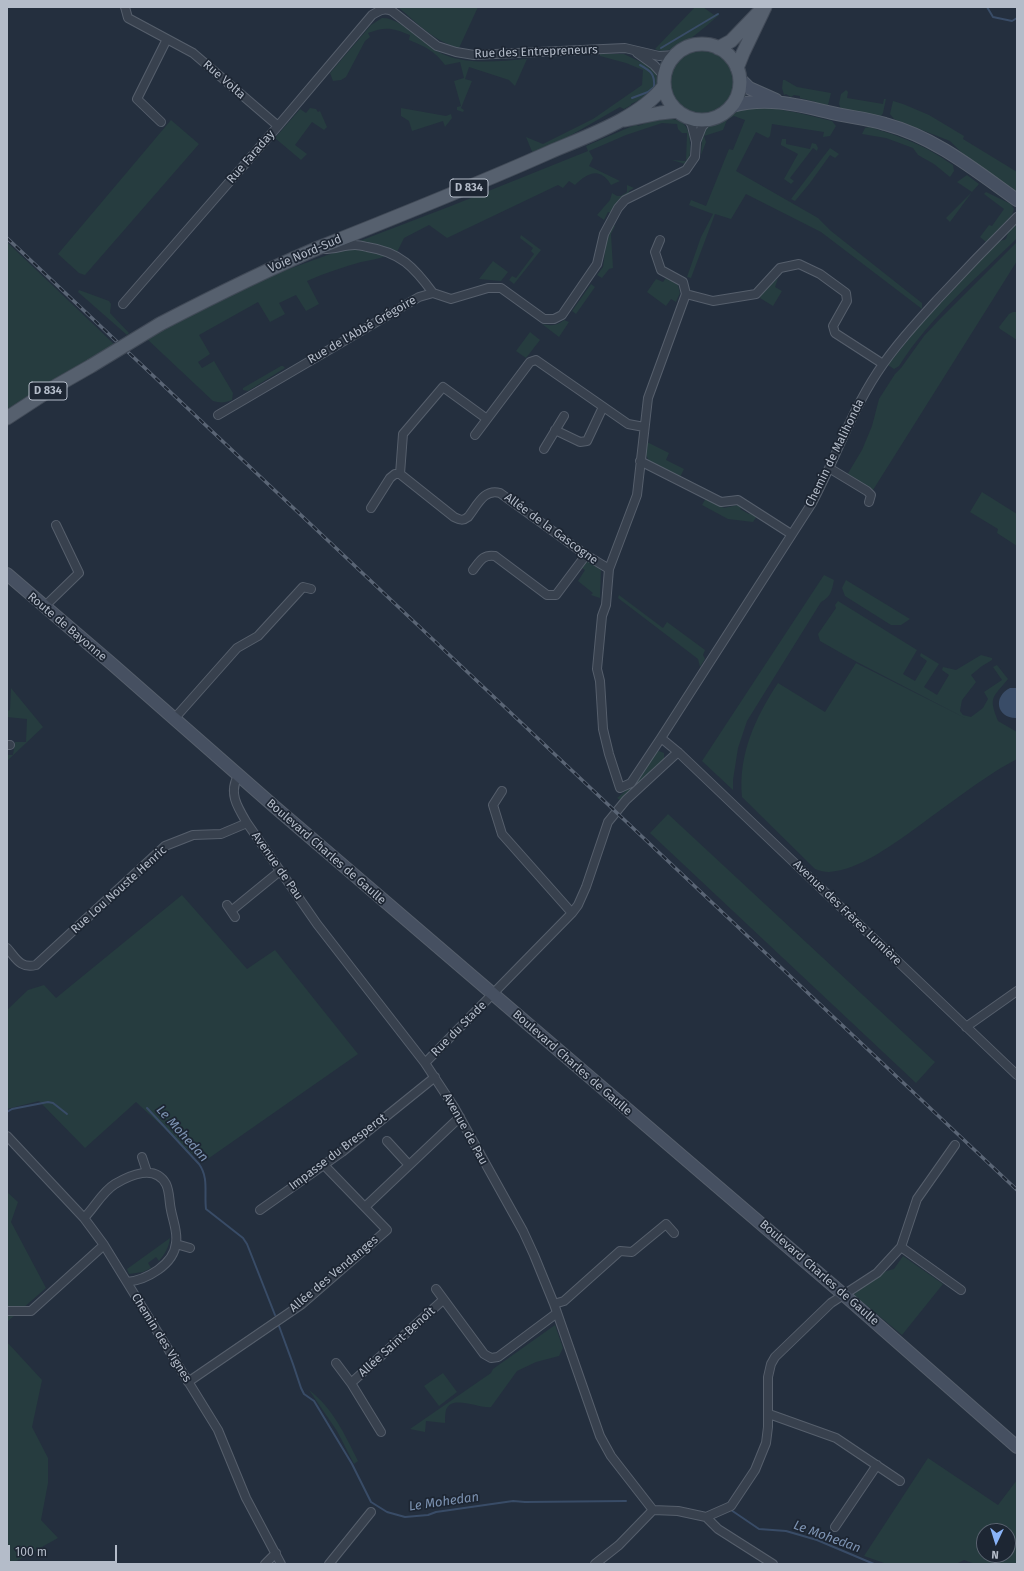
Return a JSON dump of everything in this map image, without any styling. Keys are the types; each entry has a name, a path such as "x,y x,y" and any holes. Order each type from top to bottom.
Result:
{"main road":[{"path":"718,48 731,42 764,7"},
{"path":"732,106 738,93 738,73 743,53 764,7"},
{"path":"779,102 749,88 738,73 729,56 718,48 700,45 687,48 676,55 669,65 664,81 666,95 671,104 683,114 698,120 708,120 717,117 732,106 749,101 779,102 886,124 922,138 948,151 1017,200"},
{"name":"Voie Nord-Sud","path":"7,418 56,386 160,324 243,281 316,249 474,186 619,121 656,96 664,81"},
{"name":"Voie Nord-Sud","path":"619,121 660,113 683,114"},
{"name":"Route de Bayonne","path":"7,574 128,679"},
{"name":"Boulevard Charles de Gaulle","path":"128,679 238,776 844,1295 1017,1447"}],"street":[{"name":"Rue Volta","path":"125,7 128,18 193,54 278,126"},
{"name":"Rue des Entrepreneurs","path":"379,8 392,11 437,46 456,52 474,55 625,48 659,56 676,55"},
{"name":"Rue Faraday","path":"123,304 379,8"},
{"path":"161,122 137,99 167,39"},
{"path":"634,50 654,65 664,81"},
{"path":"433,293 451,299 488,288 501,288 544,319 558,318 597,264 604,234 618,208 625,200 686,170 696,157 696,142 692,126 683,114"},
{"path":"696,142 702,127 708,120"},
{"name":"Chemin de Malihonda","path":"609,569 606,605 602,616 597,669 600,681 602,729 620,788 631,783 812,503 863,396 883,364 928,311 982,252 1017,217"},
{"path":"609,569 637,495 648,398 686,294 683,282 661,270 655,252 660,240"},
{"name":"Rue de l'Abbé Grégoire","path":"218,414 420,297 433,293 419,274 403,259 382,249 355,245 332,250 316,249"},
{"path":"686,294 713,302 756,294 780,268 799,264 820,274 846,294 847,301 833,326 835,332 883,364"},
{"path":"475,435 530,362 536,360 628,424 644,427"},
{"path":"370,508 390,478 395,474 400,474 403,434 443,387 487,419"},
{"path":"555,430 580,442 587,441 603,406"},
{"path":"544,449 564,416"},
{"path":"640,461 721,502 738,500 791,534"},
{"path":"829,468 868,491 871,495 869,502"},
{"name":"Allée de la Gascogne","path":"400,474 454,517 460,520 465,520 468,518 484,495 490,492 500,493 586,555 609,569"},
{"path":"44,607 79,573 56,525"},
{"path":"473,570 483,557 489,555 495,556 547,596 553,596 586,555"},
{"path":"174,719 237,648 258,636 303,587 311,589"},
{"path":"667,729 678,752"},
{"path":"661,738 678,752"},
{"path":"493,995 578,905 586,887 608,822 626,800 678,752"},
{"name":"Avenue des Frères Lumière","path":"678,752 1017,1075"},
{"name":"Avenue de Pau","path":"238,776 233,792 238,806 247,823 317,924 435,1076 460,1117 523,1231 534,1255 554,1304 600,1436 611,1456 653,1510"},
{"path":"502,791 493,805 502,834 572,913"},
{"name":"Rue Lou Nouste Henric","path":"7,948 23,966 36,966 165,846 193,835 221,834 247,823"},
{"path":"231,911 280,871"},
{"path":"966,1027 1017,991"},
{"name":"Rue du Stade","path":"424,1063 493,995"},
{"name":"Impasse du Bresperot","path":"260,1210 342,1152 435,1076"},
{"path":"324,1164 366,1206 460,1117"},
{"name":"Chemin des Vignes","path":"7,1136 84,1218 104,1245 218,1430 246,1498 281,1564"},
{"path":"387,1141 409,1165"},
{"path":"706,1517 730,1506 755,1470 766,1443 768,1378 771,1364 775,1358 832,1303 877,1273 900,1247 917,1199 955,1145"},
{"path":"142,1157 147,1172"},
{"path":"84,1218 104,1192 114,1184 147,1172 158,1175 166,1184 169,1193 176,1244 167,1263 157,1271 147,1277 127,1282"},
{"name":"Allée des Vendanges","path":"188,1382 302,1304 387,1230 366,1206"},
{"path":"554,1304 564,1301 620,1251 632,1252 666,1224 674,1233"},
{"path":"176,1244 190,1248"},
{"path":"7,1310 30,1311 104,1245"},
{"path":"900,1247 961,1290"},
{"path":"436,1290 484,1354 491,1358 498,1357 557,1313"},
{"name":"Allée Saint-Benoît","path":"351,1383 443,1300"},
{"path":"336,1362 351,1383 381,1432"},
{"path":"768,1414 836,1438 900,1481"},
{"path":"835,1527 877,1466"},
{"path":"595,1564 619,1545 653,1510 678,1511 706,1517 718,1529 773,1564"},
{"path":"329,1564 371,1512"},
{"path":"265,1564 276,1553"}],"green space":[{"path":"398,7 478,7 459,48 434,37"},
{"path":"695,7 703,7 714,15 717,13 719,15 698,33 679,46 662,51 655,49"},
{"path":"382,18 397,22 437,51 455,58 485,62 527,59 515,86 509,80 469,67 465,79 472,81 461,108 464,110 463,112 457,110 457,107 461,106 454,81 464,78 460,62 445,65 429,50 420,44 409,40 410,35 394,29 380,29 368,33 370,37 365,41 346,77 341,80 333,81 330,73 371,25"},
{"path":"702,49 715,52 725,59 732,69 735,82 732,95 725,105 715,112 702,115 689,112 679,105 672,95 669,82 672,69 679,59 689,52"},
{"path":"600,54 624,54 651,67 656,72 658,82 656,87 650,95 624,109 620,107 566,138 533,154 526,137 543,144 593,119 642,85 643,70 626,63 600,56"},
{"path":"783,80 797,87 831,93 828,105 816,104 816,102 800,98 800,96 794,95 791,97 786,94 784,95 782,88"},
{"path":"846,90 848,92 847,98 883,104 884,99 886,99 881,116 841,109 839,104 841,94"},
{"path":"893,101 929,115 964,136 963,139 1017,172 1017,192 963,154 950,141 894,119 890,114"},
{"path":"755,105 832,121 836,126 830,136 823,137 824,132 772,124 770,136 768,138 756,132 736,171 818,218 831,231 922,303 922,309 821,232 746,194 731,219 715,214 691,278 687,277 701,237 713,214 689,205 691,200 706,206 729,149 733,150 745,120 734,116 727,120 723,130 704,136 706,142 701,155 703,132 706,127 717,123 739,109"},
{"path":"310,108 316,109 318,112 320,111 327,127 324,130 312,122 295,145 307,154 301,160 275,138 300,109 306,113"},
{"path":"401,108 446,116 451,114 452,118 445,127 443,121 412,131 409,121 401,116"},
{"path":"659,118 678,120 688,131 690,150 689,157 685,164 672,160 686,161 687,133 682,133 678,129 677,124 662,123 626,135 589,151 593,158 589,166 620,181 611,185 602,175 593,173 584,177 575,185 569,181 563,188 558,185 447,238 429,225 404,238 397,252 377,245 357,242 588,151 586,146 637,124 638,126"},
{"path":"171,120 199,144 85,275 79,273 58,254"},
{"path":"869,127 903,138 923,147 953,165 954,171 950,177 934,164 918,155 913,148 886,138 862,134 865,128"},
{"path":"782,139 786,139 786,144 810,149 812,143 816,144 818,148 817,151 813,148 790,178 794,181 791,184 784,179 798,154 781,145"},
{"path":"830,148 839,154 835,158 830,155 795,201 791,199"},
{"path":"967,175 979,184 972,192 957,182"},
{"path":"627,185 634,188 629,191 628,195 611,213 608,212 604,220 597,215 610,200 612,193 617,196 621,196 627,192"},
{"path":"972,192 950,222 946,218"},
{"path":"986,192 1011,204 1014,209 1012,215 986,242 980,237 989,225 992,226 1004,209 984,194"},
{"path":"1017,224 1017,238 939,315 911,348 899,366 894,369 888,365 915,331 998,241 1005,239 1009,231"},
{"path":"613,225 615,226 611,234 613,268 609,269 602,278 597,275 603,267 607,237"},
{"path":"521,235 541,250 514,284 509,280 512,276 516,278 534,254 531,251 533,248 520,238"},
{"path":"7,242 115,345 46,385 7,411"},
{"path":"1017,242 1017,261 873,490 847,475 862,450 872,426 879,399 895,374 924,336"},
{"path":"364,248 386,256 348,266 307,281 319,304 306,311 296,295 279,303 285,314 270,322 258,302 199,335 210,354 198,362 202,368 214,361 233,393 232,400 227,402 213,401 147,339 223,297 267,277 344,249"},
{"path":"493,261 508,272 501,281 479,279"},
{"path":"666,278 678,285 680,293 676,302 671,299 666,306 647,292 656,279 663,282"},
{"path":"778,278 775,287 782,291 773,306 760,298 761,294"},
{"path":"591,284 595,287 576,314 572,311"},
{"path":"79,290 109,301 111,304 110,313 129,333 127,335 78,292"},
{"path":"1017,312 1017,340 999,327 1009,314"},
{"path":"564,320 569,322 559,337 542,324 553,325"},
{"path":"530,332 540,340 526,358 516,351"},
{"path":"281,366 285,368 248,391 243,390 243,388"},
{"path":"647,442 669,453 666,460 684,469 680,477 649,461 645,453"},
{"path":"982,492 1017,514 1017,546 997,533 998,529 970,512"},
{"path":"706,498 724,508 738,505 741,507 740,509 749,514 751,512 757,516 753,522 728,519 702,505"},
{"path":"586,562 589,562 601,569 600,598 591,595 593,593 578,581 585,570 582,568"},
{"path":"824,575 834,580 830,593 827,598 821,602 747,721 738,748 733,790 702,761"},
{"path":"846,580 910,619 901,625 891,625 845,596 842,588"},
{"path":"619,595 663,628 667,622 705,650 703,655 705,659 700,667 698,659 618,598"},
{"path":"838,601 917,650 903,674 915,681 927,661 920,656 921,653 939,664 924,687 937,695 949,675 942,670 943,667 956,670 981,655 992,658 992,660 971,675 976,682 962,700 960,711 963,715 971,717 983,708 988,699 984,692 1002,680 993,667 997,665 1008,679 996,694 993,707 998,721 1017,732 1017,759 965,792 907,835 875,856 852,867 827,872 815,869 742,797 741,781 743,766 750,737 755,723 778,683 825,712 856,663 967,719 857,662 820,641 818,634 836,608 835,605"},
{"path":"11,688 43,727 7,761 7,755 13,755 15,742 26,742 27,719 7,717 7,711 10,710"},
{"path":"659,751 664,753 664,759 620,800 617,798 636,782 656,752"},
{"path":"668,814 935,1062 916,1083 650,833"},
{"path":"182,895 247,969 275,950 358,1054 202,1163 136,1102 85,1148 39,1101 7,1109 7,1010 28,990 44,985 56,998"},
{"path":"7,1192 18,1202 11,1222 46,1288 7,1322"},
{"path":"170,1238 169,1244 159,1261 156,1257 148,1263 151,1268 143,1272 129,1274 127,1269"},
{"path":"903,1256 943,1284 902,1335 854,1295 872,1278 883,1272 894,1269"},
{"path":"555,1325 563,1348 559,1356 536,1362 517,1371 491,1407 466,1403 454,1403 449,1405 446,1410 445,1423 426,1421 425,1432 410,1429 491,1373 493,1369"},
{"path":"7,1342 42,1380 32,1427 48,1458 48,1483 41,1520 58,1538 11,1564 7,1564"},
{"path":"443,1373 457,1392 439,1406 424,1386"},
{"path":"309,1390 325,1405 338,1422 358,1461 354,1464 337,1431"},
{"path":"928,1458 998,1505 1017,1480 1017,1564 975,1564 964,1560 956,1564 887,1564 864,1556"}],"water":[{"path":"1010,688 1017,688 1017,718 1005,715 999,707 1001,697 1004,692"}],"waterway":[{"path":"987,7 993,17 1012,21 1017,18"},
{"path":"661,48 718,14"},
{"path":"640,65 650,71 654,79 654,87 648,92"},
{"path":"632,98 648,92"},
{"name":"Le Mohedan","path":"7,1112 12,1109 48,1102 53,1103 67,1114"},
{"name":"Le Mohedan","path":"147,1108 199,1164 205,1180 206,1209 243,1238 247,1244 275,1315"},
{"name":"Le Mohedan","path":"279,1326 304,1394 314,1401 352,1464 371,1502 387,1512 405,1517 428,1515 436,1512 513,1501 626,1501"},
{"name":"Le Mohedan","path":"731,1510 759,1529 786,1531 817,1540 874,1564"}],"railway":[{"path":"7,238 1017,1190"}]}
